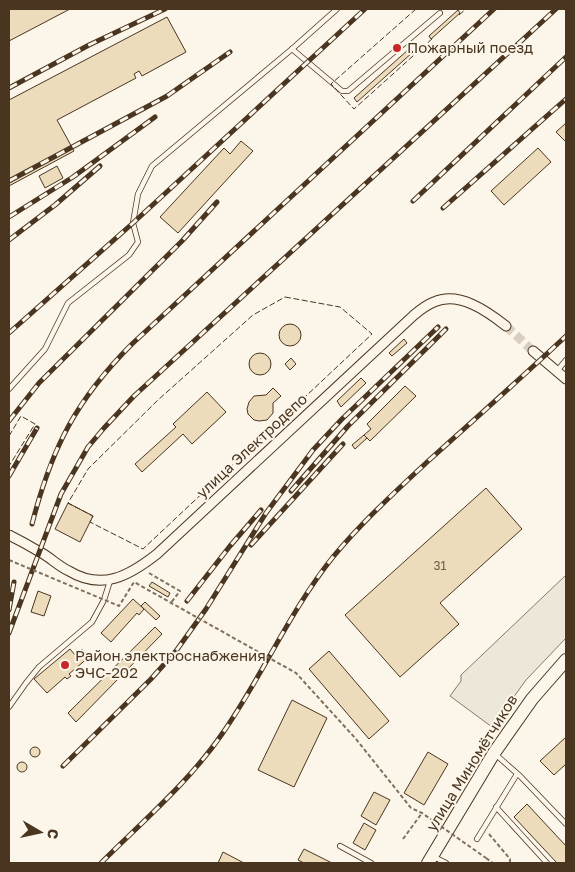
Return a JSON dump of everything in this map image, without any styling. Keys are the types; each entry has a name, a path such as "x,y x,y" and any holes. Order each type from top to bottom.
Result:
{"street":[{"name":"улица Электродепо","path":"9,535 80,577 96,582 110,581 134,570 156,554 426,306 445,299 457,300 480,309 506,326"},
{"path":"533,351 566,379"},
{"name":"улица Миномётчиков","path":"430,859 494,753 532,699 566,660"}],"lane":[{"path":"9,389 45,349 68,303 129,255 138,242 133,222 138,194 152,166 292,49 336,9"},
{"path":"292,49 342,91 348,91 440,13"},
{"path":"557,371 566,360"},
{"path":"9,707 39,668 92,622 104,600 110,581"},
{"path":"494,753 566,824"},
{"path":"477,839 517,774"},
{"path":"496,807 547,863"},
{"path":"340,846 371,863"},
{"path":"430,859 446,863"}],"path":[{"path":"9,560 119,606 134,582 170,604 296,673 356,739 410,808 422,812 493,863"},
{"path":"149,573 180,591 170,604"},
{"path":"403,839 422,812"},
{"path":"488,832 510,859 510,863"}],"shaded area":[{"path":"566,575 566,638 526,680 492,727 450,696 461,681 461,675"}],"building":[{"path":"9,9 70,9 9,41"},
{"path":"458,10 460,13 431,39 429,36"},
{"path":"167,17 186,52 142,76 139,71 134,74 136,78 57,120 74,151 9,186 9,100"},
{"path":"409,49 413,52 357,102 354,98"},
{"path":"566,123 566,142 556,132"},
{"path":"241,141 253,151 178,233 160,217 224,148 230,154"},
{"path":"538,148 551,162 504,205 491,191"},
{"path":"57,166 63,178 45,188 39,176"},
{"path":"290,324 298,327 301,335 298,343 290,346 282,343 279,335 282,327"},
{"path":"404,339 407,343 392,356 389,353"},
{"path":"256,353 264,353 271,360 271,368 264,375 256,375 249,368 249,360"},
{"path":"291,358 296,364 290,370 285,364"},
{"path":"361,378 366,383 341,407 337,401"},
{"path":"405,386 416,396 370,441 364,435 371,429 367,424"},
{"path":"273,388 281,396 273,403 273,413 267,420 254,420 248,414 249,402 254,396 266,395"},
{"path":"207,392 226,412 192,444 183,434 142,472 135,464 176,427 173,424"},
{"path":"364,435 367,438 355,449 352,445"},
{"path":"486,488 522,529 440,603 459,624 400,677 345,615"},
{"path":"68,503 93,516 80,542 55,529"},
{"path":"152,582 170,593 168,597 149,586"},
{"path":"38,591 51,596 44,616 31,612"},
{"path":"133,599 144,609 139,615 137,613 111,642 101,633"},
{"path":"145,602 160,616 156,620 141,606"},
{"path":"155,627 162,634 76,722 68,713"},
{"name":"Район электроснабжения ЭЧС-202","path":"70,649 75,655 82,649 89,657 69,674 71,676 67,679 65,677 47,693 34,679"},
{"path":"329,651 389,721 369,739 309,669"},
{"path":"292,700 327,718 294,787 258,770"},
{"path":"566,737 566,764 554,775 540,761"},
{"path":"33,747 37,747 40,752 39,756 33,757 30,754 30,750"},
{"path":"428,752 448,764 424,805 404,793"},
{"path":"20,762 24,762 27,767 26,771 20,772 17,769 17,765"},
{"path":"374,792 390,800 376,825 361,816"},
{"path":"527,804 566,846 566,863 557,863 514,817"},
{"path":"364,823 376,830 365,850 353,843"},
{"path":"304,849 332,863 304,863 298,860"},
{"path":"223,852 244,863 218,863"}],"tunnel":[{"path":"506,326 533,351"}],"railway":[{"path":"9,88 89,45 165,9"},
{"path":"9,333 133,223 365,9"},
{"path":"32,524 48,471 68,426 81,405 112,365 132,344 494,9"},
{"path":"9,633 61,494 88,447 104,428 134,396 556,9"},
{"path":"9,181 167,96 230,52"},
{"path":"413,201 566,57"},
{"path":"443,208 566,99"},
{"path":"9,217 73,177 155,117"},
{"path":"9,240 55,205 100,166"},
{"path":"9,421 39,383 182,241 217,202"},
{"path":"63,766 151,679 176,651 206,609 266,513 313,450 342,419 438,327"},
{"path":"291,491 348,426 446,329"},
{"path":"101,863 164,801 209,752 250,690 317,578 344,544 366,520 426,463 566,336"},
{"path":"9,476 37,428"},
{"path":"251,545 343,444"},
{"path":"187,601 261,510"},
{"path":"9,610 14,582"}],"fence":[{"path":"416,9 331,84 354,109 433,38"},
{"path":"459,15 466,9"},
{"path":"285,297 340,307 372,334 143,549 90,522 93,516 68,503 88,469 158,400 253,315 285,297"},
{"path":"9,436 21,416 35,424 9,466"}],"place":[{"name":"Пожарный поезд","path":"397,48"},
{"name":"Район электроснабжения ЭЧС-202","path":"65,665"}]}
